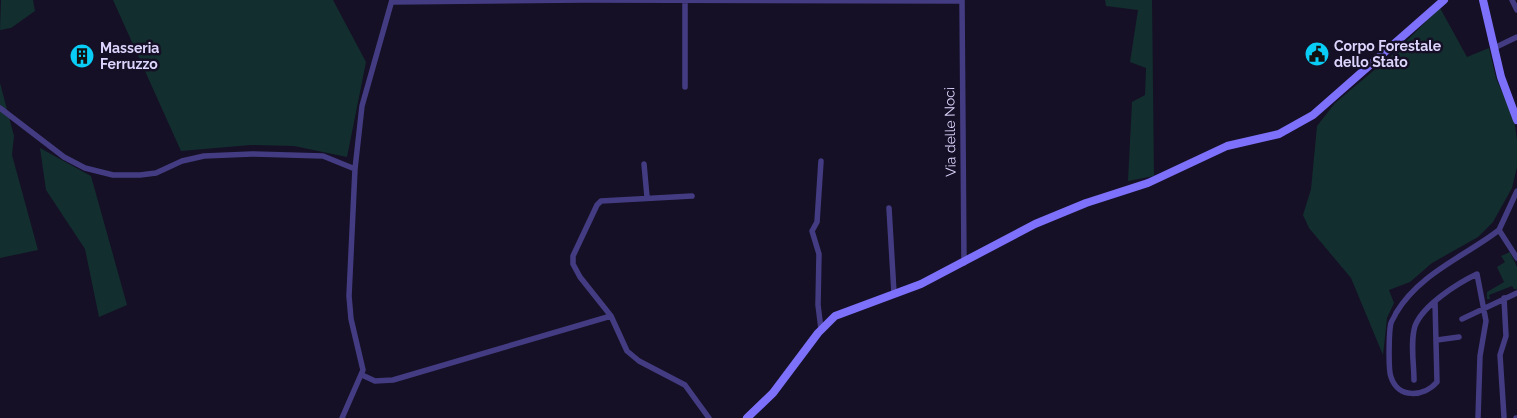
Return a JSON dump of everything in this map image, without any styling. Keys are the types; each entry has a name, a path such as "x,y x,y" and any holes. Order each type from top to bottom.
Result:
{"main road":[{"path":"747,418 773,393 821,329 835,316 921,284 1035,224 1086,203 1148,183 1227,146 1279,134 1303,123 1444,0"},
{"path":"1483,0 1501,77 1516,116"}],"street":[{"path":"1512,0 1517,10"},
{"path":"342,418 362,375 349,296 355,169 362,106 392,1 962,1"},
{"path":"685,1 685,87"},
{"name":"Via delle Noci","path":"962,1 964,263"},
{"path":"1494,48 1517,37"},
{"path":"0,108 64,157 85,168 113,175 140,175 156,172 182,161 204,156 252,154 323,156 355,169"},
{"path":"820,161 817,222 812,231 819,254 818,305 821,329"},
{"path":"644,164 647,197"},
{"path":"1435,302 1437,382 1432,388 1420,394 1410,394 1398,388 1390,376 1390,325 1398,311 1421,282 1433,272 1499,230 1517,191"},
{"path":"692,196 647,197 601,202 597,205 573,256 573,264 580,277 611,316 627,352 639,361 686,385 709,418"},
{"path":"889,208 894,293"},
{"path":"1499,230 1516,254"},
{"path":"1414,380 1416,325 1435,302 1460,282 1477,274 1486,321 1480,356 1478,418"},
{"path":"1462,319 1517,293"},
{"path":"1504,298 1506,336 1500,356 1504,418"},
{"path":"362,375 376,381 393,380 611,316"},
{"path":"1437,340 1459,337"}],"green space":[{"path":"1,0 33,0 35,11 11,28 0,30"},
{"path":"113,0 333,0 366,62 347,157 294,146 251,145 181,151"},
{"path":"1105,0 1152,0 1154,176 1128,181 1132,102 1145,95 1146,68 1130,62 1138,10 1106,6"},
{"path":"1440,8 1467,57 1489,48 1496,78 1514,119 1517,140 1517,167 1512,188 1493,222 1478,237 1432,263 1410,282 1389,290 1394,303 1387,318 1383,355 1351,278 1309,228 1303,215 1311,189 1317,126 1335,103 1392,55"},
{"path":"0,83 14,136 12,155 38,250 0,258"},
{"path":"40,148 91,176 127,305 99,317 85,249 46,190"},
{"path":"1510,252 1517,267 1517,289 1514,289 1512,286 1489,295 1490,299 1487,299 1487,292 1504,282 1497,267 1505,262 1501,256"}],"place":[{"name":"Corpo Forestale dello Stato","path":"1317,54"},
{"name":"Masseria Ferruzzo","path":"82,56"}]}
